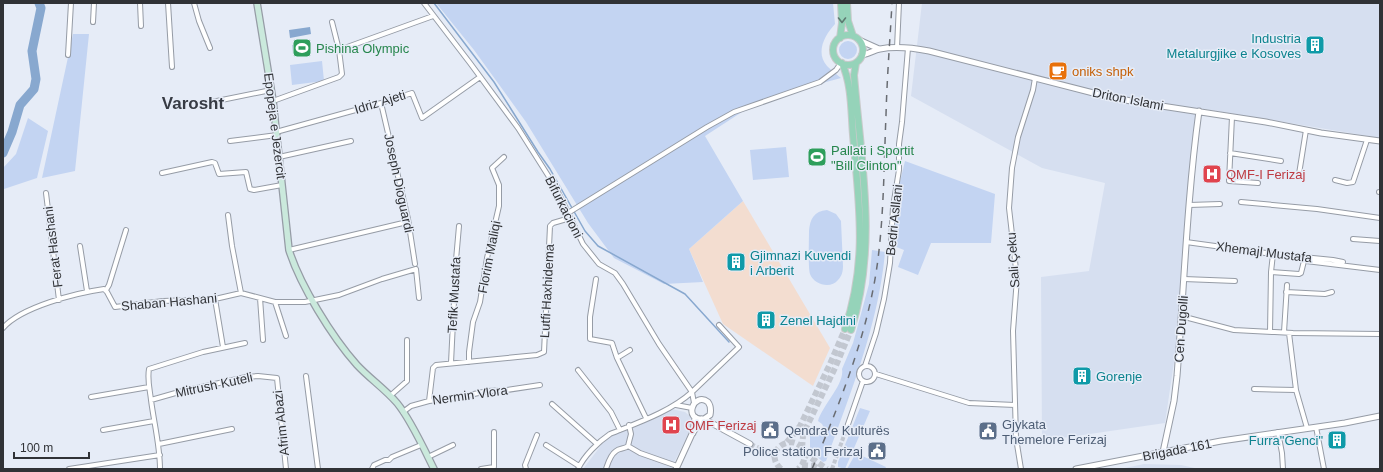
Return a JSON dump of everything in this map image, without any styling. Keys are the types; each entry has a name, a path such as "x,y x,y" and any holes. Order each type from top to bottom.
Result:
{"main road":[{"name":"Epopeja e Jezercit","path":"257,3 273,101 289,250 300,278 325,321 357,364 390,396 403,412 434,469"},
{"path":"840,38 842,23 841,3"},
{"path":"847,3 848,21 853,36"},
{"path":"841,63 849,65 856,63 861,59 862,47 859,40 853,36 846,35 840,38 835,44 833,51 836,58 841,63 848,82 859,190 861,233 859,260 848,329 859,303 864,276 866,230 854,75 856,63"}],"street":[{"path":"68,55 71,3"},
{"path":"93,22 94,3"},
{"path":"140,3 141,26"},
{"path":"168,3 172,68"},
{"path":"194,3 199,21 210,48"},
{"name":"Bifurkacioni","path":"424,3 518,128 556,188 569,212 570,218 583,244 599,264 615,273 659,344 699,400"},
{"path":"897,48 899,3"},
{"path":"338,50 434,16"},
{"path":"273,101 339,77 342,74 332,22"},
{"name":"Driton Islami","path":"859,40 879,49"},
{"name":"Driton Islami","path":"862,55 872,53 879,49 897,48 908,48 939,53 1109,97 1199,111 1321,133 1380,141"},
{"name":"Bedri Asllani","path":"865,366 876,333 890,263 893,207 899,170 899,144 908,48"},
{"path":"569,212 700,131 734,112 820,82 836,70 841,63"},
{"name":"Idriz Ajeti","path":"230,141 276,134 412,93 422,118 480,77"},
{"name":"Sali Çeku","path":"1021,469 1016,438 1013,331 1017,278 1009,208 1012,168 1018,137 1033,90 1035,78"},
{"path":"202,104 271,90"},
{"name":"Joseph Dioguardi","path":"381,103 408,219 415,264"},
{"name":"Cen Dugolli","path":"1163,452 1174,401 1177,376 1192,158 1199,111"},
{"path":"1232,118 1229,181 1258,183"},
{"path":"1299,174 1306,130"},
{"path":"1335,180 1353,182 1367,140"},
{"path":"279,157 351,141"},
{"path":"1230,153 1280,161"},
{"name":"Florim Maliqi","path":"469,362 473,322 483,290 487,258 499,206 498,185 492,168 504,157"},
{"path":"162,173 212,162 215,163 219,174 246,172 250,189 254,190 282,185"},
{"name":"Ferat Hashani","path":"46,194 59,300"},
{"path":"1241,202 1380,218"},
{"path":"1189,205 1220,204"},
{"path":"228,215 241,293"},
{"name":"Lutfi Haxhidema","path":"429,401 433,368 436,365 537,355 544,352 550,226 553,223 570,218"},
{"path":"289,250 403,223"},
{"name":"Tefik Mustafa","path":"451,363 459,226"},
{"path":"106,290 109,285 126,230"},
{"path":"1353,239 1380,241"},
{"name":"Xhemajl Mustafa","path":"1186,242 1343,262"},
{"path":"80,246 87,291"},
{"path":"1270,332 1271,272 1273,254"},
{"path":"1271,272 1299,274 1301,273 1304,262 1306,261 1380,270"},
{"name":"Shaban Hashani","path":"3,328 7,323 21,315 50,302 87,291 106,290 115,307 163,301 216,299 241,293 274,302 305,302 339,295 382,279 416,269 419,298"},
{"path":"596,279 590,317 590,339 612,343 617,358 646,418"},
{"path":"1184,280 1235,281"},
{"path":"1287,285 1286,332 1296,390 1308,428"},
{"path":"1286,292 1325,294 1332,292"},
{"path":"260,298 263,340"},
{"path":"216,299 223,347"},
{"path":"274,302 286,336"},
{"path":"1181,316 1234,330 1380,334"},
{"path":"546,445 579,467 598,444 610,434 675,405 692,392 739,346 719,325"},
{"path":"390,396 407,381 407,340"},
{"path":"160,469 159,444 149,387 149,369 174,360 223,347 245,343"},
{"path":"617,358 630,350"},
{"path":"876,374 872,381 869,382 863,381 858,374 860,369 865,366 873,368 876,374 968,404 1015,405"},
{"path":"578,370 611,412 620,430"},
{"name":"Mitrush Kuteli","path":"151,400 246,377 258,376 277,378"},
{"path":"306,376 318,469"},
{"name":"Afrim Abazi","path":"277,378 286,469"},
{"path":"846,430 863,381"},
{"name":"Nermin Vlora","path":"403,412 411,406 429,401 455,398 488,391 540,385"},
{"path":"91,398 149,387"},
{"path":"1254,389 1296,390"},
{"path":"692,392 692,414 695,417 692,434"},
{"path":"675,405 693,406 699,400 704,400 709,404 711,410 710,414 718,428"},
{"path":"552,404 598,444"},
{"path":"606,469 609,460 616,450 628,446 640,453 677,467 692,434 703,419 710,414"},
{"name":"Brigada 161","path":"1076,469 1221,441 1380,416"},
{"path":"695,417 703,419 750,444"},
{"path":"103,430 154,421"},
{"path":"628,446 631,434 629,425"},
{"path":"1316,427 1324,469"},
{"path":"159,444 232,429"},
{"path":"481,469 494,467 494,432"},
{"path":"1278,432 1283,469"},
{"path":"526,469 525,465 537,435"},
{"path":"372,469 374,465 385,460 389,460 392,457 421,445"},
{"path":"428,457 453,446"},
{"path":"69,469 160,454"}],"shaded area":[{"path":"436,3 833,3 835,24 825,38 822,55 823,61 827,66 841,78 778,95 745,110 705,136 743,201 689,249 703,282 664,284 614,258 588,223 526,122 474,50"},
{"path":"922,3 1380,3 1380,138 1198,108 1184,246 1178,335 1165,423 1042,441 1041,277 1089,271 1105,183 1042,168 911,96"},
{"path":"310,27 311,34 290,38 289,30"},
{"path":"73,34 89,34 75,171 42,178"},
{"path":"848,41 854,44 857,50 854,56 848,59 842,56 839,50 842,44"},
{"name":"Pishina Olympic","path":"310,43 311,52 293,54 292,45"},
{"path":"322,61 324,81 292,85 290,65"},
{"path":"28,118 48,131 37,178 4,189 3,168 16,154"},
{"path":"786,147 789,177 753,180 750,150"},
{"path":"905,161 995,194 991,243 931,243 918,275 898,267 904,250 894,246 898,190"},
{"path":"743,201 830,348 813,386 723,324 689,249"},
{"path":"827,210 836,214 841,221 843,266 842,273 835,283 827,285 815,281 809,271 809,231 810,223 814,216 819,212"},
{"path":"872,250 885,252 877,305 854,384 826,461 823,462 810,450 810,436 820,435 824,428 818,421 820,415 837,388 842,375 842,369 853,343 869,284"},
{"path":"667,408 685,412 695,420 671,469 583,469 606,439 653,413"},
{"path":"860,408 870,411 845,469 838,467 838,462"},
{"path":"856,453 886,467 885,469 847,469"},
{"path":"1144,464 1181,465 1199,469 1120,469"}],"waterway":[{"path":"3,153 12,132 20,105 34,89 36,79 32,51 41,8 39,3"},
{"path":"434,3 494,82 550,169 585,231 598,246 685,294 729,342"}],"tunnel":[{"path":"787,442 800,426 845,329"},
{"path":"802,448 803,436 806,428 835,368 851,330"},
{"path":"832,469 846,430"},
{"path":"781,469 776,462 775,455 783,444 789,442 796,443 801,447 804,455 803,463 798,469"},
{"path":"750,444 775,456"},
{"path":"804,453 827,469"},
{"path":"802,465 814,466 819,469"}],"railway":[{"path":"812,469 843,393 861,340 874,286 882,223 892,3"}],"place":[{"name":"Industria Metalurgjike e Kosoves","path":"1315,45"},
{"name":"Pishina Olympic","path":"302,48"},
{"name":"oniks shpk","path":"1058,71"},
{"name":"Pallati i Sportit \"Bill Clinton\"","path":"817,157"},
{"name":"QMF-I Ferizaj","path":"1212,174"},
{"name":"Gjimnazi Kuvendi i Arberit","path":"736,262"},
{"name":"Zenel Hajdini","path":"766,320"},
{"name":"Gorenje","path":"1082,376"},
{"name":"QMF Ferizaj","path":"671,425"},
{"name":"Qendra e Kulturës","path":"770,430"},
{"name":"Gjykata Themelore Ferizaj","path":"988,431"},
{"name":"Furra\"Genci\"","path":"1337,440"},
{"name":"Police station Ferizaj","path":"877,451"}],"district":[{"name":"Varosht","path":"193,103"}]}
